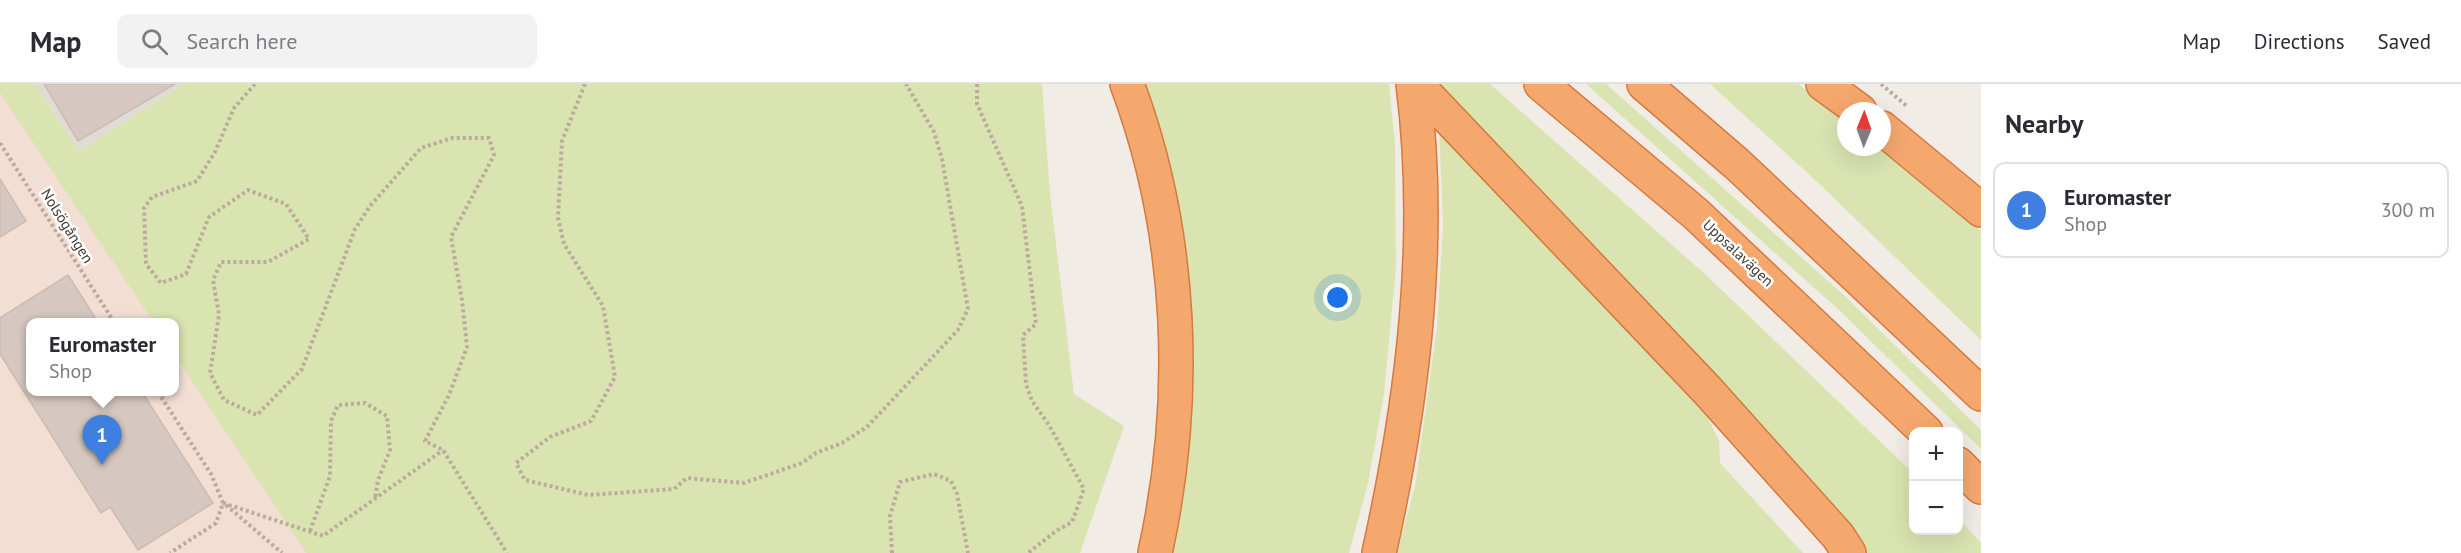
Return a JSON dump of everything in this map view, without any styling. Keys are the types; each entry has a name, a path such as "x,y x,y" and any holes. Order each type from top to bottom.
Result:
{"highway":[{"path":"1128,84 1138,111 1165,218 1175,313 1177,409 1166,506 1155,553"},
{"path":"1379,553 1397,470 1411,368 1419,267 1421,191 1414,84"},
{"path":"1414,84 1707,390 1838,536 1849,553"},
{"name":"Uppsalavägen","path":"1541,84 1696,214 1921,427"},
{"path":"1644,84 1737,164 1981,394"},
{"path":"1823,84 1848,102"},
{"path":"1891,135 1981,210"},
{"path":"1963,468 1981,487"}],"path":[{"path":"255,84 234,108 215,152 197,181 152,198 144,208 146,264 161,283 186,274 209,218 248,190 286,204 309,239 268,262 221,262 213,280 219,315 210,374 224,400 257,415 302,369 356,229 370,206 421,148 452,138 489,138 494,155 451,237 467,346 449,395 425,441 443,450 507,553"},
{"path":"585,84 562,141 558,219 564,244 603,306 615,377 591,421 550,437 516,463 525,480 588,495 674,489 687,478 744,483 802,464 816,453 842,443 867,427 958,330 968,309 942,159 934,132 906,84"},
{"path":"977,84 977,104 1022,206 1036,324 1023,335 1026,384 1032,401 1084,489 1072,522 1056,531 1028,553"},
{"name":"Nolsögången","path":"0,143 111,318"},
{"path":"161,396 210,474 223,503 282,553"},
{"path":"310,531 330,476 331,421 338,405 365,403 387,416 390,450 378,480 375,499"},
{"path":"223,503 323,536 443,450"},
{"path":"892,553 890,516 900,482 934,474 951,481 957,494 968,553"},
{"path":"170,553 216,523 223,503"}],"shaded area":[{"path":"35,84 183,84 79,151"},
{"path":"0,93 150,318 26,318 26,396 179,396 179,362 306,553 0,553"}],"green space":[{"path":"0,84 35,84 79,151 183,84 1042,84 1050,194 1074,394 1124,426 1080,553 306,553 179,362 179,318 150,318 0,93"},
{"path":"1144,84 1389,84 1395,144 1396,267 1384,394 1368,483 1349,553 1171,553 1179,525 1191,420 1189,283 1170,173"},
{"path":"1439,84 1490,84 1706,275 1909,469 1909,535 1963,535 1963,523 1981,543 1981,553 1861,553"},
{"path":"1586,84 1606,84 1845,296 1981,430 1981,449 1963,431 1963,427 1959,427 1840,311"},
{"path":"1710,84 1798,84 1837,113 1837,156 1891,156 1891,154 1981,231 1981,340 1810,175"},
{"path":"1439,126 1708,418 1719,441 1720,463 1803,553 1397,553 1415,486 1437,327 1443,226"}],"building":[{"path":"44,84 175,84 78,141"},
{"path":"0,179 26,221 0,237"},
{"path":"68,275 95,318 26,318 26,395 0,354 0,318"},
{"path":"27,396 145,396 213,503 138,550 110,507 101,513"}],"place":[{"name":"Euromaster","path":"102,465"}]}
